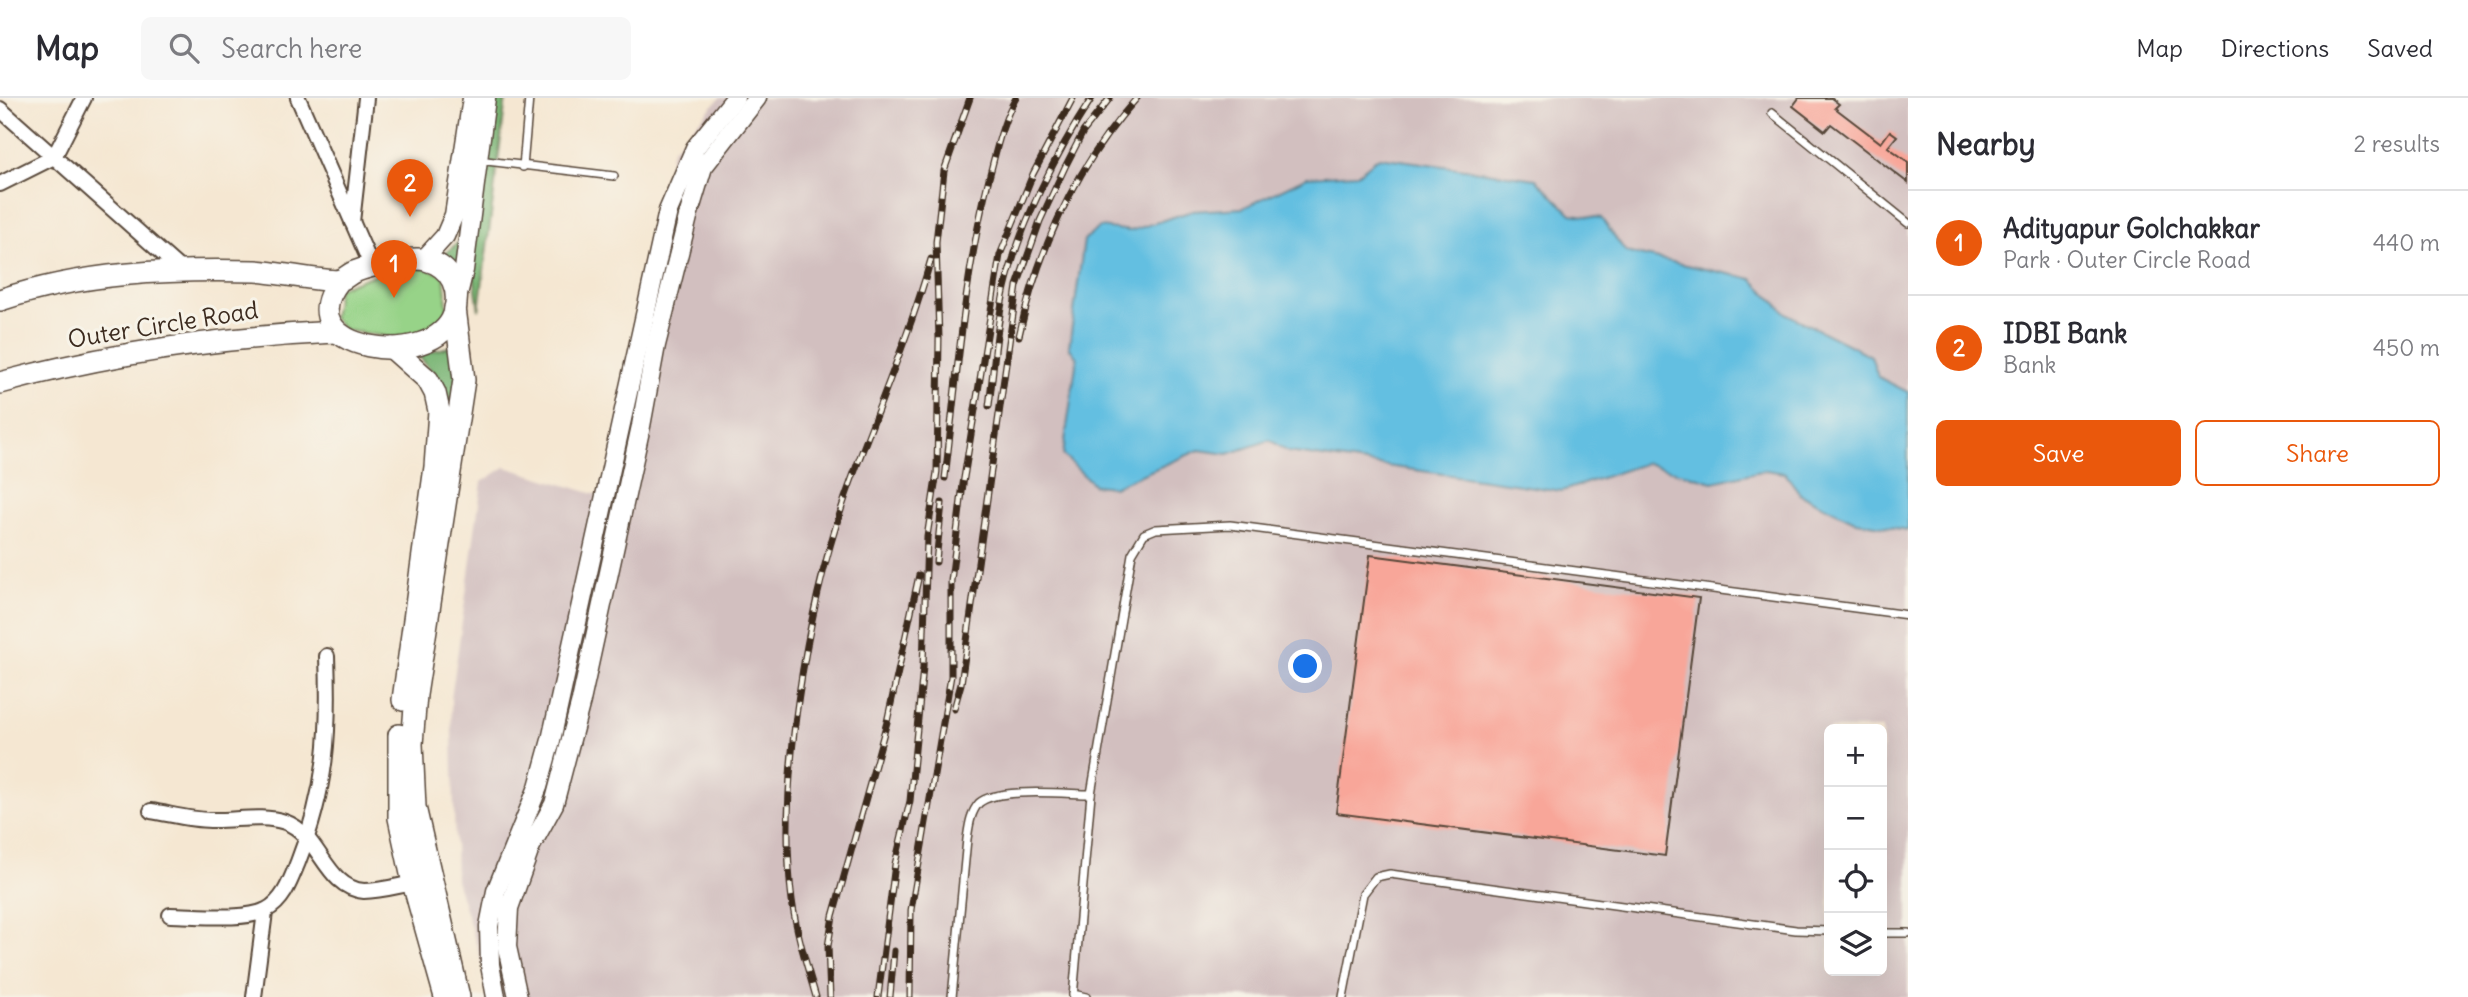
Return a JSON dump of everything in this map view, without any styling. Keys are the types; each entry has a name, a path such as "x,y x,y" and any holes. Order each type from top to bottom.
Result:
{"main road":[{"path":"456,305 450,322 433,337 392,348 356,344 336,332 329,321 328,309 333,288 340,281 351,273 372,267 424,259 449,274 454,283 464,380 416,695 412,744 415,807 459,997"},
{"path":"0,300 100,275 180,269 283,272 340,281"},
{"name":"Outer Circle Road","path":"0,383 77,363 151,349 259,336 336,332"},
{"path":"392,348 428,380 435,393 439,411 435,467 405,670 399,735 399,818 413,883 445,997"}],"street":[{"path":"0,184 54,157 84,98"},
{"path":"298,98 351,225 372,267"},
{"path":"351,225 366,98"},
{"path":"456,305 464,270 472,98"},
{"path":"424,259 445,236 454,215 486,98"},
{"path":"518,997 507,947 505,891 551,740 668,211 695,148 735,98"},
{"path":"496,997 490,965 489,926 505,891 554,804 578,713 641,426 656,345 689,213 703,167 757,98"},
{"path":"0,108 180,269"},
{"path":"668,211 689,213"},
{"path":"170,915 265,912 276,904 284,893 308,837 322,788 327,753 327,656"},
{"path":"151,811 211,820 281,821 293,825 308,837 330,870 352,888 382,889 413,883"},
{"path":"254,997 265,912"}],"lane":[{"path":"523,167 529,98"},
{"path":"1772,113 1908,223"},
{"path":"471,159 614,176"},
{"path":"1086,997 1073,996 1091,794 1132,554 1144,534 1156,529 1230,525 1908,615"},
{"path":"952,997 967,839 971,818 979,803 995,794 1091,794"},
{"path":"1343,997 1363,894 1376,877 1390,874 1796,930 1824,931"},
{"path":"1887,933 1908,933"}],"shaded area":[{"path":"720,98 1908,98 1908,997 493,997 456,880 451,699 482,482 505,467 604,497 672,150"}],"green space":[{"path":"488,98 506,98 479,310 474,276 452,265 432,264 465,237"},
{"path":"408,263 444,275 448,316 418,336 389,337 345,330 333,318 338,288"},
{"path":"455,345 458,374 447,453 434,374 418,355"}],"water":[{"path":"1379,157 1536,179 1571,214 1601,218 1626,252 1752,279 1787,314 1871,356 1878,377 1908,392 1908,530 1857,522 1801,495 1785,473 1765,470 1713,482 1646,463 1562,491 1288,452 1270,440 1228,454 1199,450 1113,487 1094,485 1063,455 1077,358 1069,347 1084,240 1100,227 1130,231 1192,211 1243,208 1307,177 1357,174"}],"building":[{"path":"1799,98 1831,98 1839,104 1835,108 1881,143 1890,131 1897,136 1888,147 1908,162 1908,183 1831,124 1825,131 1793,106"},
{"path":"1370,555 1699,598 1665,856 1336,813"}],"railway":[{"path":"878,997 895,864 910,801 923,667 927,537 937,472 939,338 936,242 944,171 970,98"},
{"path":"945,478 973,252 997,147 1016,98"},
{"path":"910,997 911,910 951,676 951,581 963,484 1000,255 1033,174 1073,98"},
{"path":"989,406 999,317 1020,239 1065,142 1092,98"},
{"path":"954,709 961,684 1017,286 1040,221 1065,167 1083,132 1110,98"},
{"path":"1019,336 1037,271 1063,209 1096,151 1137,98"},
{"path":"816,997 794,912 788,854 792,751 799,697 808,643 831,542 912,320 931,259"},
{"path":"936,562 942,503"},
{"path":"830,997 828,946 833,916 887,722 919,575"},
{"path":"890,997 894,951"}],"place":[{"name":"IDBI Bank","path":"410,217"},
{"name":"Adityapur Golchakkar","path":"394,298"}]}
